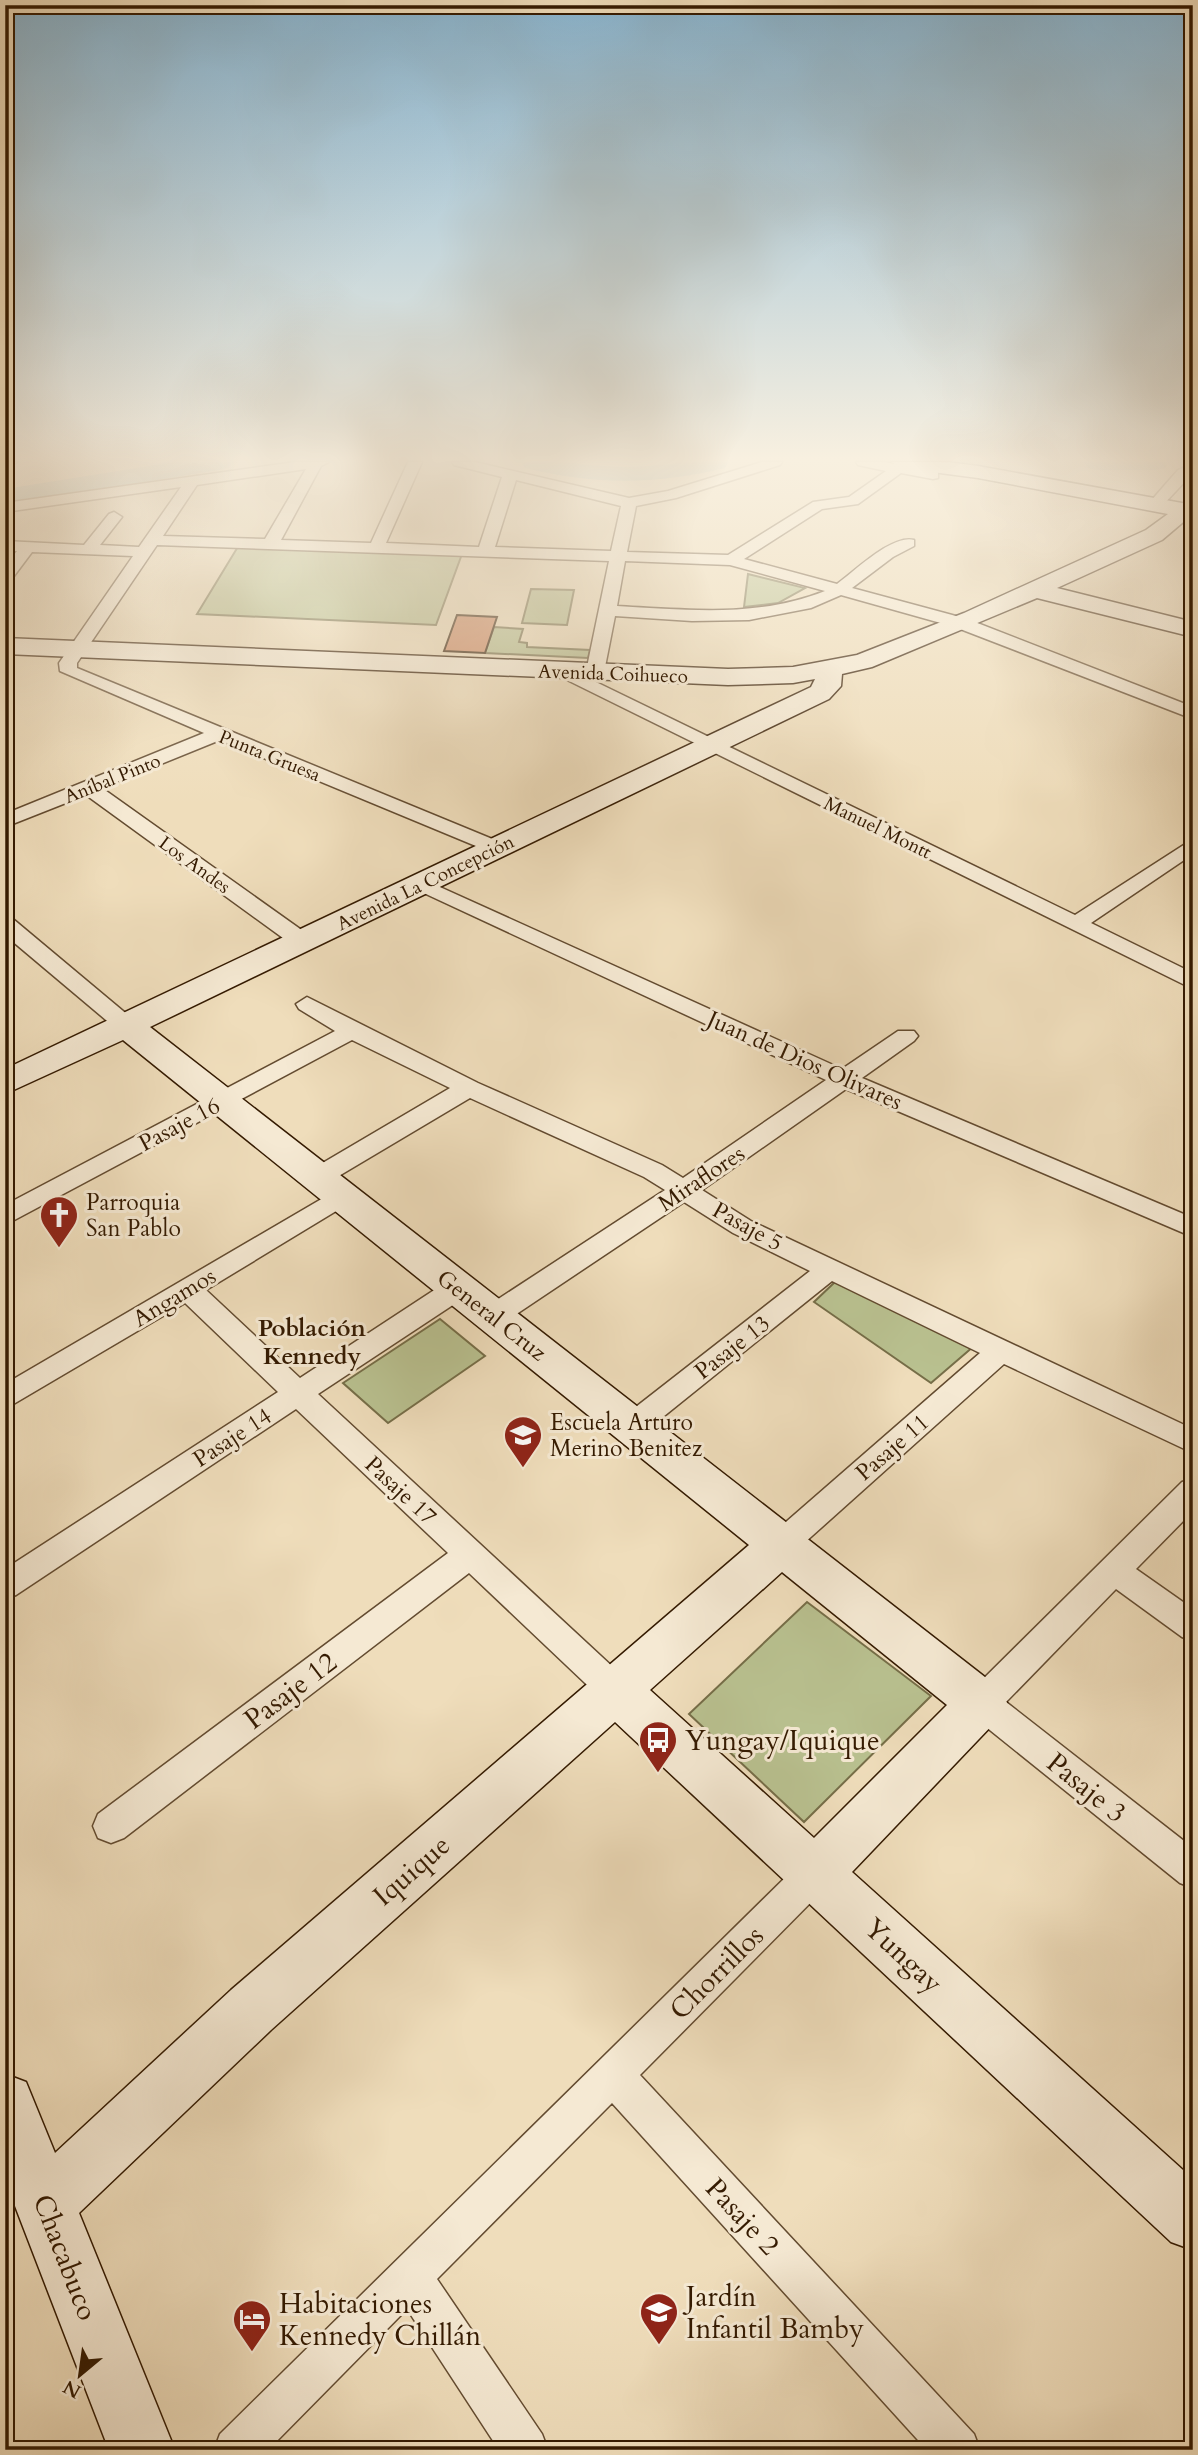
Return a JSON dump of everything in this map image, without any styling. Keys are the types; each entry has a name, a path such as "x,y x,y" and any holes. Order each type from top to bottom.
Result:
{"street":[{"path":"78,649 126,577"},
{"path":"595,672 614,577"},
{"path":"791,577 961,623 1193,714"},
{"path":"607,610 750,616 792,607 839,590 856,577"},
{"name":"Avenida Coihueco","path":"5,646 751,677 829,669 880,656 1065,577"},
{"path":"1036,590 1193,630"},
{"name":"Punta Gruesa","path":"78,649 68,663 73,674 495,848"},
{"name":"Avenida La Concepción","path":"5,1083 820,694 828,685 829,669"},
{"name":"Manuel Montt","path":"563,671 1193,982"},
{"name":"Aníbal Pinto","path":"5,821 219,734"},
{"name":"Los Andes","path":"88,787 302,941"},
{"path":"1076,924 1193,845"},
{"name":"Juan de Dios Olivares","path":"420,884 844,1079 1193,1228"},
{"name":"General Cruz","path":"7,928 982,1703"},
{"name":"Pasaje 5","path":"307,1004 352,1031 469,1088 653,1171 686,1189 742,1227 1193,1442"},
{"name":"Pasaje 16","path":"5,1216 352,1031"},
{"name":"Miraflores","path":"493,1316 686,1189 906,1036"},
{"name":"Angamos","path":"5,1398 187,1289 469,1088"},
{"name":"Pasaje 13","path":"633,1425 830,1269"},
{"name":"Pasaje 14","path":"5,1586 458,1288"},
{"name":"Pasaje 17","path":"187,1289 616,1691"},
{"name":"Pasaje 11","path":"782,1544 1002,1350"},
{"name":"Chorrillos","path":"236,2450 815,1873 1193,1491"},
{"name":"Iquique","path":"45,2203 251,2010 782,1544"},
{"name":"Pasaje 12","path":"110,1826 470,1554"},
{"path":"1114,1570 1193,1627"},
{"name":"Yungay","path":"616,1691 1193,2220"},
{"name":"Pasaje 3","path":"982,1703 1193,1871"},
{"name":"Pasaje 2","path":"613,2075 958,2450"},
{"name":"Chacabuco","path":"5,2103 142,2450"},
{"path":"410,2276 526,2450"}],"green space":[{"path":"220,577 454,577 436,625 197,614"},
{"path":"748,577 758,577 805,588 778,603 744,607"},
{"path":"531,589 574,590 567,625 522,623"},
{"path":"494,627 523,629 519,642 527,643 527,647 590,650 588,658 485,653"},
{"path":"836,1281 974,1346 931,1383 814,1302"},
{"path":"440,1319 485,1356 388,1423 343,1383"},
{"path":"807,1602 931,1696 804,1822 689,1714"}],"building":[{"path":"457,615 497,617 485,653 444,651"}],"place":[{"name":"Parroquia San Pablo","path":"59,1249"},
{"name":"Escuela Arturo Merino Benitez","path":"523,1469"},
{"name":"Yungay/Iquique","path":"658,1774"},
{"name":"Jardín Infantil Bamby","path":"659,2346"},
{"name":"Habitaciones Kennedy Chillán","path":"252,2353"}],"district":[{"name":"Población Kennedy","path":"312,1342"}]}
